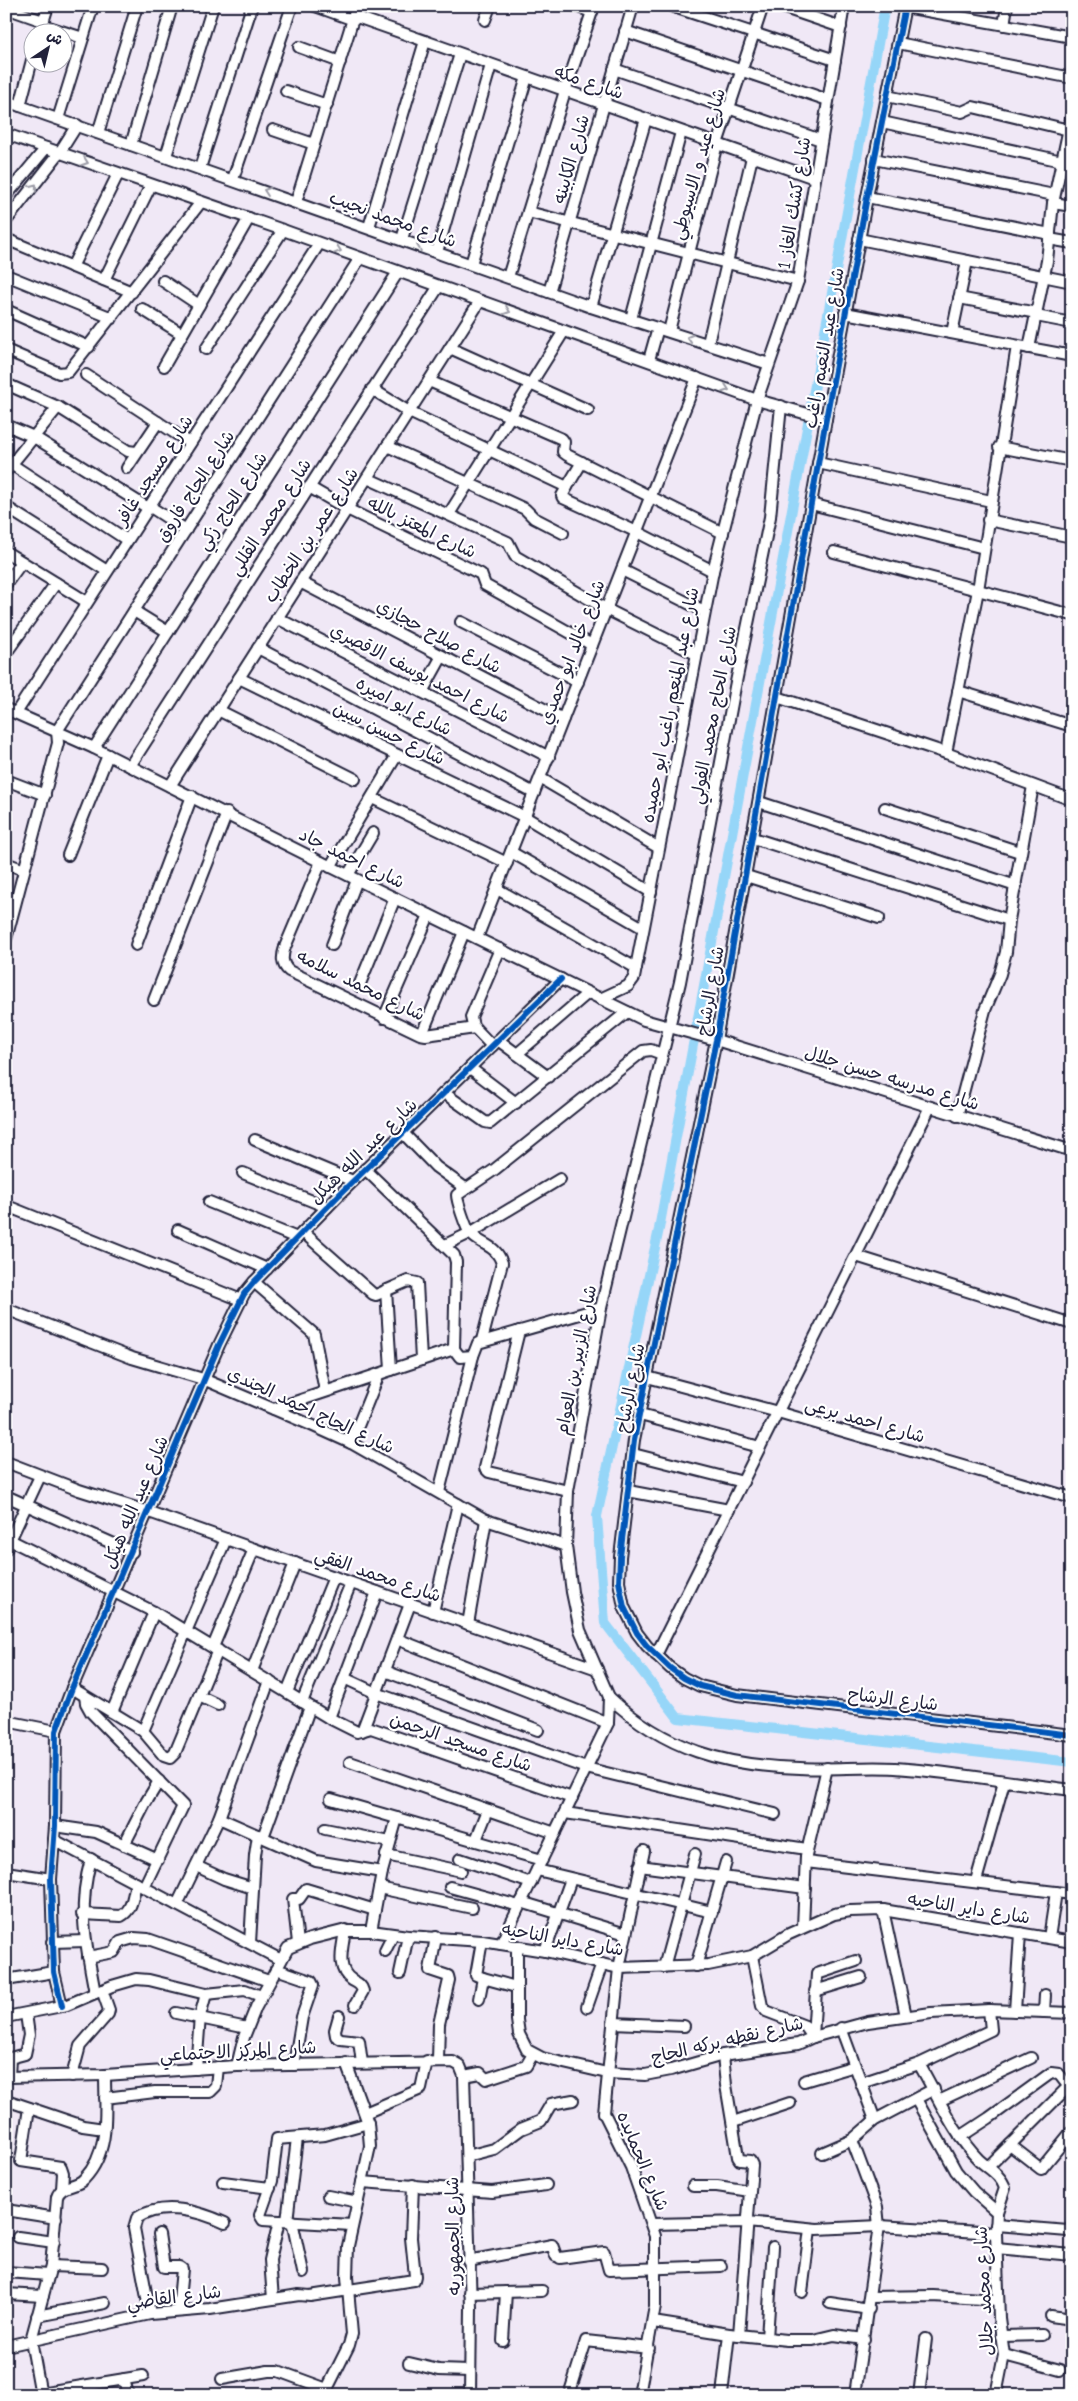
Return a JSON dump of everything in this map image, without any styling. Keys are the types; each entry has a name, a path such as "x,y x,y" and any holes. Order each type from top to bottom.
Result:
{"street":[{"path":"43,22 48,6"},
{"path":"58,119 93,6"},
{"path":"98,133 137,6"},
{"path":"131,145 172,6"},
{"path":"166,156 213,6"},
{"path":"200,168 252,6"},
{"path":"233,179 292,6"},
{"name":"شارع مكه","path":"315,6 355,14 460,54 814,178"},
{"path":"485,20 490,6"},
{"path":"508,277 565,91 593,9 575,6"},
{"name":"شارع الكابينه","path":"549,292 633,6"},
{"path":"671,6 754,35 835,60"},
{"name":"شارع عيد و الاسيوطي","path":"669,331 717,144 763,6"},
{"path":"779,6 841,27"},
{"name":"شارع كشك الغاز 1","path":"757,400 798,281 844,6"},
{"path":"905,6 1072,37"},
{"name":"شارع عبد النعيم راغب","path":"778,697 866,197 905,6"},
{"path":"1004,25 1008,6"},
{"path":"6,8 34,22"},
{"path":"296,202 355,14"},
{"path":"625,31 828,100"},
{"path":"72,35 83,38"},
{"path":"369,227 425,41"},
{"path":"898,44 1072,78"},
{"path":"298,47 340,62"},
{"path":"402,239 460,54"},
{"path":"437,252 491,64"},
{"path":"614,69 821,140"},
{"path":"20,106 29,72"},
{"path":"471,264 527,77"},
{"path":"286,91 326,105"},
{"path":"887,96 962,112 973,107 1068,130"},
{"name":"شارع محمد نجيب","path":"6,101 233,179 591,307 769,364"},
{"path":"1029,348 1044,277 1054,199 1062,161 1069,142 1068,130 1072,114"},
{"path":"591,307 646,119"},
{"path":"882,122 1062,161"},
{"path":"6,221 60,152 77,125"},
{"path":"273,130 314,144"},
{"path":"631,319 681,132"},
{"path":"6,134 283,230 757,400 826,419"},
{"path":"6,196 46,148"},
{"path":"708,343 752,157"},
{"path":"874,159 1054,199 1072,206"},
{"path":"72,267 118,174"},
{"path":"104,280 151,185"},
{"path":"866,197 1049,236 1072,243"},
{"path":"6,350 66,374 90,347 201,202"},
{"path":"528,212 798,281"},
{"path":"164,366 249,218"},
{"path":"206,349 283,230"},
{"path":"859,239 1072,282"},
{"path":"6,240 132,292"},
{"name":"شارع مسجد غافر","path":"11,711 87,602 319,244"},
{"name":"شارع الحاج فاروق","path":"58,731 360,258"},
{"path":"952,333 967,261"},
{"name":"شارع الحاج زكي","path":"94,748 398,272"},
{"path":"6,275 112,318"},
{"path":"163,281 199,305"},
{"name":"شارع محمد القللي","path":"130,766 439,286"},
{"path":"959,298 1072,323"},
{"name":"شارع عمر بن الخطاب","path":"170,786 480,301"},
{"path":"142,309 182,334"},
{"path":"6,310 90,347"},
{"path":"845,312 1072,356"},
{"path":"649,360 658,328"},
{"path":"449,514 564,331"},
{"path":"946,754 978,590 999,447 1017,346"},
{"path":"450,348 588,410"},
{"path":"86,374 190,443"},
{"name":"شارع خالد ابو حمدي","path":"477,938 697,378"},
{"path":"429,381 563,440 564,452 723,533"},
{"path":"6,384 58,407 128,451 136,452"},
{"path":"372,389 409,412 567,487"},
{"name":"شارع عبد المنعم راغب ابو حميده","path":"600,999 630,984 636,968 704,612 757,400"},
{"path":"58,407 8,469 127,540"},
{"name":"شارع الحاج محمد الفولي","path":"669,1028 680,982 736,678 770,517 784,407"},
{"path":"128,468 136,452 158,422"},
{"path":"6,425 34,437 186,530"},
{"path":"388,446 525,509 534,518 563,533"},
{"path":"999,447 1072,461"},
{"path":"582,462 562,496 563,498 637,532 713,571"},
{"path":"818,464 991,501"},
{"path":"367,478 508,542 515,556 606,609 696,654"},
{"name":"شارع المعتز بالله","path":"309,487 347,509 481,574 485,585 592,645"},
{"path":"811,504 984,548"},
{"path":"6,507 107,571"},
{"path":"988,520 1072,537"},
{"path":"6,552 87,602"},
{"path":"834,552 1072,615"},
{"path":"6,584 22,562"},
{"path":"622,570 704,612"},
{"name":"شارع صلاح حجازي","path":"300,582 563,719"},
{"path":"6,653 56,583"},
{"path":"134,610 168,632"},
{"name":"شارع احمد يوسف الاقصري","path":"277,618 549,757"},
{"path":"461,622 578,682"},
{"name":"شارع ابو اميره","path":"258,648 534,793"},
{"path":"422,692 442,656"},
{"name":"شارع حسن سين","path":"239,678 525,817 651,892"},
{"path":"958,691 1072,726"},
{"path":"778,697 946,754 1072,800"},
{"name":"شارع الرشاح","path":"778,697 716,1040 633,1454 620,1557 621,1594 626,1612 637,1634 656,1655 684,1678 718,1692 1072,1736"},
{"path":"218,710 355,779"},
{"name":"شارع احمد جاد","path":"11,711 94,748 227,813 352,878 627,1012 669,1028 702,1036"},
{"path":"6,939 58,743 58,731"},
{"path":"68,855 108,755"},
{"path":"326,865 372,798 397,755"},
{"path":"540,778 660,848"},
{"path":"6,780 45,795"},
{"path":"957,1116 985,1010 1000,974 1006,952 1020,852 1033,786"},
{"path":"136,945 192,796"},
{"path":"372,798 507,863"},
{"path":"758,802 1016,886"},
{"path":"885,808 1020,852"},
{"path":"154,1000 227,813"},
{"path":"332,945 352,878 373,833"},
{"path":"753,838 1009,920"},
{"path":"511,852 643,928"},
{"path":"6,863 24,870"},
{"name":"شارع محمد سلامه","path":"326,865 285,946 282,959 284,967 384,1018 422,1034 475,1028"},
{"path":"746,876 878,918"},
{"path":"497,889 636,968"},
{"path":"359,986 394,898"},
{"path":"384,1018 429,915"},
{"path":"422,1034 464,932"},
{"path":"500,949 471,1014 471,1023 495,1043 517,1054 548,1077"},
{"name":"شارع عبد الله هيكل","path":"62,2006 54,1972 52,1942 51,1879 55,1826 56,1731 72,1688 149,1512 203,1379 241,1300 254,1282 327,1207 561,979"},
{"path":"517,1054 588,993"},
{"path":"444,1093 487,1123 548,1077 627,1012"},
{"name":"شارع الزبير بن العوام","path":"609,1698 580,1630 566,1546 568,1491 601,1308 669,1028"},
{"name":"شارع مدرسه حسن جلال","path":"702,1036 1072,1151"},
{"path":"482,1340 502,1263 495,1250 470,1233 456,1196 465,1188 494,1170 643,1052 651,1050 662,1054"},
{"path":"470,1068 516,1102"},
{"path":"656,1655 930,1108"},
{"path":"403,1133 436,1167 465,1188"},
{"path":"256,1140 353,1181"},
{"path":"365,1169 451,1250 456,1262 454,1349 460,1357 472,1356"},
{"path":"243,1173 327,1207"},
{"path":"445,1246 560,1179"},
{"path":"210,1202 300,1235 372,1294 376,1295 408,1281 418,1285 421,1360"},
{"path":"12,1208 241,1300"},
{"path":"178,1230 267,1269"},
{"path":"856,1256 1072,1324"},
{"path":"254,1282 314,1334 326,1391"},
{"path":"386,1290 391,1370"},
{"path":"440,1492 472,1356 478,1343 482,1340 601,1308"},
{"name":"شارع الحاج احمد الجندي","path":"6,1309 132,1358 203,1379 274,1409 351,1443 440,1492 486,1520 566,1546"},
{"path":"519,1331 486,1468 489,1472 568,1491"},
{"path":"274,1409 454,1349"},
{"path":"351,1443 379,1374"},
{"name":"شارع احمد برعى","path":"647,1377 778,1412 1072,1498"},
{"path":"640,1415 760,1447"},
{"path":"633,1454 743,1482"},
{"name":"شارع محمد الفقي","path":"6,1462 40,1476 149,1512 597,1670"},
{"path":"8,1542 40,1476"},
{"path":"628,1491 729,1510"},
{"path":"6,1496 132,1552"},
{"path":"433,1612 458,1504"},
{"path":"468,1624 486,1520"},
{"path":"143,1732 226,1539"},
{"name":"شارع مسجد الرحمن","path":"8,1542 114,1590 186,1631 329,1718 357,1732 371,1728 572,1798"},
{"path":"72,1688 143,1732 164,1756 170,1758 175,1752 199,1696 254,1549"},
{"path":"252,1671 295,1564"},
{"path":"287,1692 334,1577"},
{"path":"250,1943 253,1888 261,1836 350,1583"},
{"path":"329,1718 377,1592"},
{"path":"362,1731 410,1604"},
{"path":"112,1712 154,1612"},
{"path":"397,1639 608,1723"},
{"path":"385,1671 538,1730"},
{"path":"344,1678 376,1693 586,1768 775,1814"},
{"path":"177,1905 220,1818 268,1681"},
{"path":"82,1914 121,1916 125,1914 140,1885 158,1860 183,1806 91,1712 86,1703 85,1696"},
{"path":"199,1696 218,1705"},
{"path":"501,1944 608,1723 609,1698"},
{"path":"609,1698 628,1715 650,1730 696,1753 721,1759 774,1767 911,1769 1072,1790"},
{"path":"6,1721 56,1731"},
{"path":"350,1762 555,1833"},
{"path":"804,1927 807,1849 826,1768"},
{"path":"124,1845 159,1781"},
{"path":"976,1881 1004,1782"},
{"path":"332,1799 542,1860"},
{"path":"476,1840 488,1810"},
{"path":"565,1813 807,1849"},
{"path":"220,1818 316,1861 382,1872"},
{"path":"371,1931 382,1872 397,1818"},
{"path":"55,1826 96,1832 158,1860"},
{"path":"324,1829 390,1842"},
{"path":"54,1840 250,1943 278,1964 311,1981 313,1985 302,2017 294,2065"},
{"name":"شارع الحمايده","path":"639,2395 653,2322 656,2268 655,2236 626,2154 605,2119 607,2073 619,1968 633,1894 644,1851"},
{"path":"664,1967 695,1854"},
{"path":"386,1855 461,1871"},
{"path":"72,2076 80,2046 108,2014 109,2010 98,1991 88,1957 82,1914 84,1886 91,1859"},
{"path":"460,1860 530,1883"},
{"path":"696,1966 726,1862"},
{"path":"806,1862 1072,1894"},
{"path":"196,1866 224,1879 253,1888"},
{"path":"640,1866 805,1888"},
{"path":"537,1870 712,1912"},
{"path":"6,1872 51,1879"},
{"path":"545,1951 571,1878"},
{"path":"450,1887 558,1914 626,1934"},
{"path":"379,1888 472,1908"},
{"path":"298,1943 293,1899 299,1899 306,1889 375,1910"},
{"path":"1049,1938 1056,1892"},
{"path":"883,1910 906,2016"},
{"name":"شارع داير الناحيه","path":"237,2066 247,2028 261,1996 288,1948 298,1943 345,1930 482,1941 545,1951 619,1968 696,1966 724,1963 752,1956 804,1927 826,1917 850,1911 883,1910 1072,1942"},
{"path":"345,1930 342,1967 346,1976 362,1986 363,1991 355,2005"},
{"path":"1015,2011 1020,1933"},
{"path":"385,1951 393,1935"},
{"path":"400,1973 408,1936"},
{"path":"352,2225 263,2220 260,2217 270,2188 277,2139 325,2135 367,2118 421,2089 433,2061 449,1980 448,1976 430,1970 436,1937"},
{"path":"88,1957 114,1952 121,1942 148,1939 269,1981"},
{"path":"52,1942 86,1941"},
{"path":"482,1941 476,1976 516,1987"},
{"path":"464,2076 480,2073 486,2079 526,2066 532,2054 523,2044 519,2034 516,1987 517,1946"},
{"path":"752,1956 762,2006 766,2011 805,2026 813,2037"},
{"path":"813,2037 816,1976 818,1972 856,1961"},
{"path":"587,2007 602,1964"},
{"path":"6,1980 54,1972"},
{"path":"480,1999 483,1978"},
{"path":"815,1991 861,1978"},
{"path":"6,2017 62,2006 98,1991 136,1979 149,1980 206,1994 245,1990 261,1996"},
{"path":"196,2069 200,2016 206,1994"},
{"path":"1044,2012 1045,1995"},
{"path":"861,2083 919,2064 991,2030 989,2010"},
{"name":"شارع نقطه بركه الحاج","path":"532,2054 607,2073 645,2075 723,2055 798,2044 841,2028 906,2016 989,2010 1072,2014"},
{"path":"176,2013 200,2016 247,2028"},
{"path":"8,2077 10,2058 24,2054 28,2035 26,2014"},
{"path":"339,2016 335,2030 336,2036 341,2040 359,2041 362,2063"},
{"path":"613,2023 684,2026"},
{"path":"841,2028 875,2120"},
{"path":"722,2395 734,2334 752,2163 738,2159 723,2055"},
{"path":"941,2100 1031,2058"},
{"name":"شارع المركز الاجتماعي","path":"8,2077 105,2075 237,2066 433,2061 454,2062 460,2066 464,2076"},
{"path":"222,2379 268,2370 278,2371 326,2392 349,2345 352,2334 347,2254 370,2146 367,2118 346,2063"},
{"name":"شارع محمد جلال","path":"919,2064 941,2100 960,2137 988,2168 1000,2178 1005,2188 997,2212 996,2229 998,2300 1004,2355 996,2395"},
{"path":"804,2081 855,2066"},
{"path":"105,2098 155,2092 210,2092 216,2086 218,2067"},
{"path":"960,2137 1051,2073 1056,2072 1070,2089 988,2168"},
{"path":"62,2189 78,2184 89,2173 100,2157 104,2144 105,2075"},
{"name":"شارع الجمهوريه","path":"464,2076 470,2293 470,2395"},
{"path":"822,2154 852,2140 875,2120 934,2089"},
{"path":"916,2099 956,2171 974,2192 997,2212"},
{"path":"6,2100 83,2126 104,2129"},
{"path":"467,2156 494,2149 521,2129 541,2122 551,2104 573,2100"},
{"path":"733,2122 790,2103"},
{"path":"29,2108 22,2161 61,2168 63,2173 62,2189 57,2197 50,2270 31,2340 41,2394 143,2376"},
{"path":"1010,2145 1041,2168 1045,2166 1072,2130"},
{"path":"273,2299 270,2260 286,2221 297,2138"},
{"path":"852,2140 877,2207 880,2226 855,2395"},
{"path":"223,2182 270,2188"},
{"path":"362,2182 467,2188 492,2192 546,2185"},
{"name":"شارع القاضي","path":"6,2346 150,2314 210,2309 414,2280 411,2238 413,2185"},
{"path":"693,2186 717,2186 750,2191"},
{"path":"328,2196 358,2202"},
{"path":"6,2210 56,2218"},
{"path":"150,2314 134,2228 137,2218 161,2210 183,2210 205,2214 225,2223"},
{"path":"286,2221 303,2272"},
{"path":"652,2224 747,2222 836,2230 880,2226 1068,2231 1072,2226"},
{"path":"802,2292 810,2229"},
{"path":"158,2234 164,2267 179,2267 182,2269 178,2311"},
{"path":"18,2237 54,2242"},
{"path":"468,2261 552,2245 558,2257 604,2252 608,2270 721,2266"},
{"path":"767,2338 773,2247"},
{"path":"996,2248 1072,2255"},
{"path":"6,2272 102,2268"},
{"path":"470,2293 542,2291"},
{"path":"503,2342 506,2292"},
{"path":"6,2294 43,2296"},
{"path":"870,2297 933,2296 998,2300"},
{"path":"830,2302 869,2309"},
{"path":"38,2316 105,2303"},
{"path":"1050,2316 1072,2319"},
{"path":"653,2322 767,2338 813,2340 834,2335 864,2339"},
{"path":"1001,2336 1042,2335"},
{"path":"919,2395 926,2339"},
{"path":"568,2395 586,2340 649,2348"},
{"path":"1004,2355 1060,2370"},
{"path":"409,2363 439,2370 469,2371"},
{"path":"124,2379 128,2395"}],"waterway":[{"path":"885,6 659,1229 597,1516 605,1623 678,1718 1072,1762"}],"cycle path":[{"path":"905,6 826,419 716,1040 634,1440 620,1557 619,1582 624,1607 637,1633 647,1646 670,1668 700,1686 737,1695 1072,1735"},
{"path":"62,2006 54,1972 51,1879 55,1826 56,1731 72,1688 219,1345 244,1294 254,1282 339,1195 561,979"}]}
